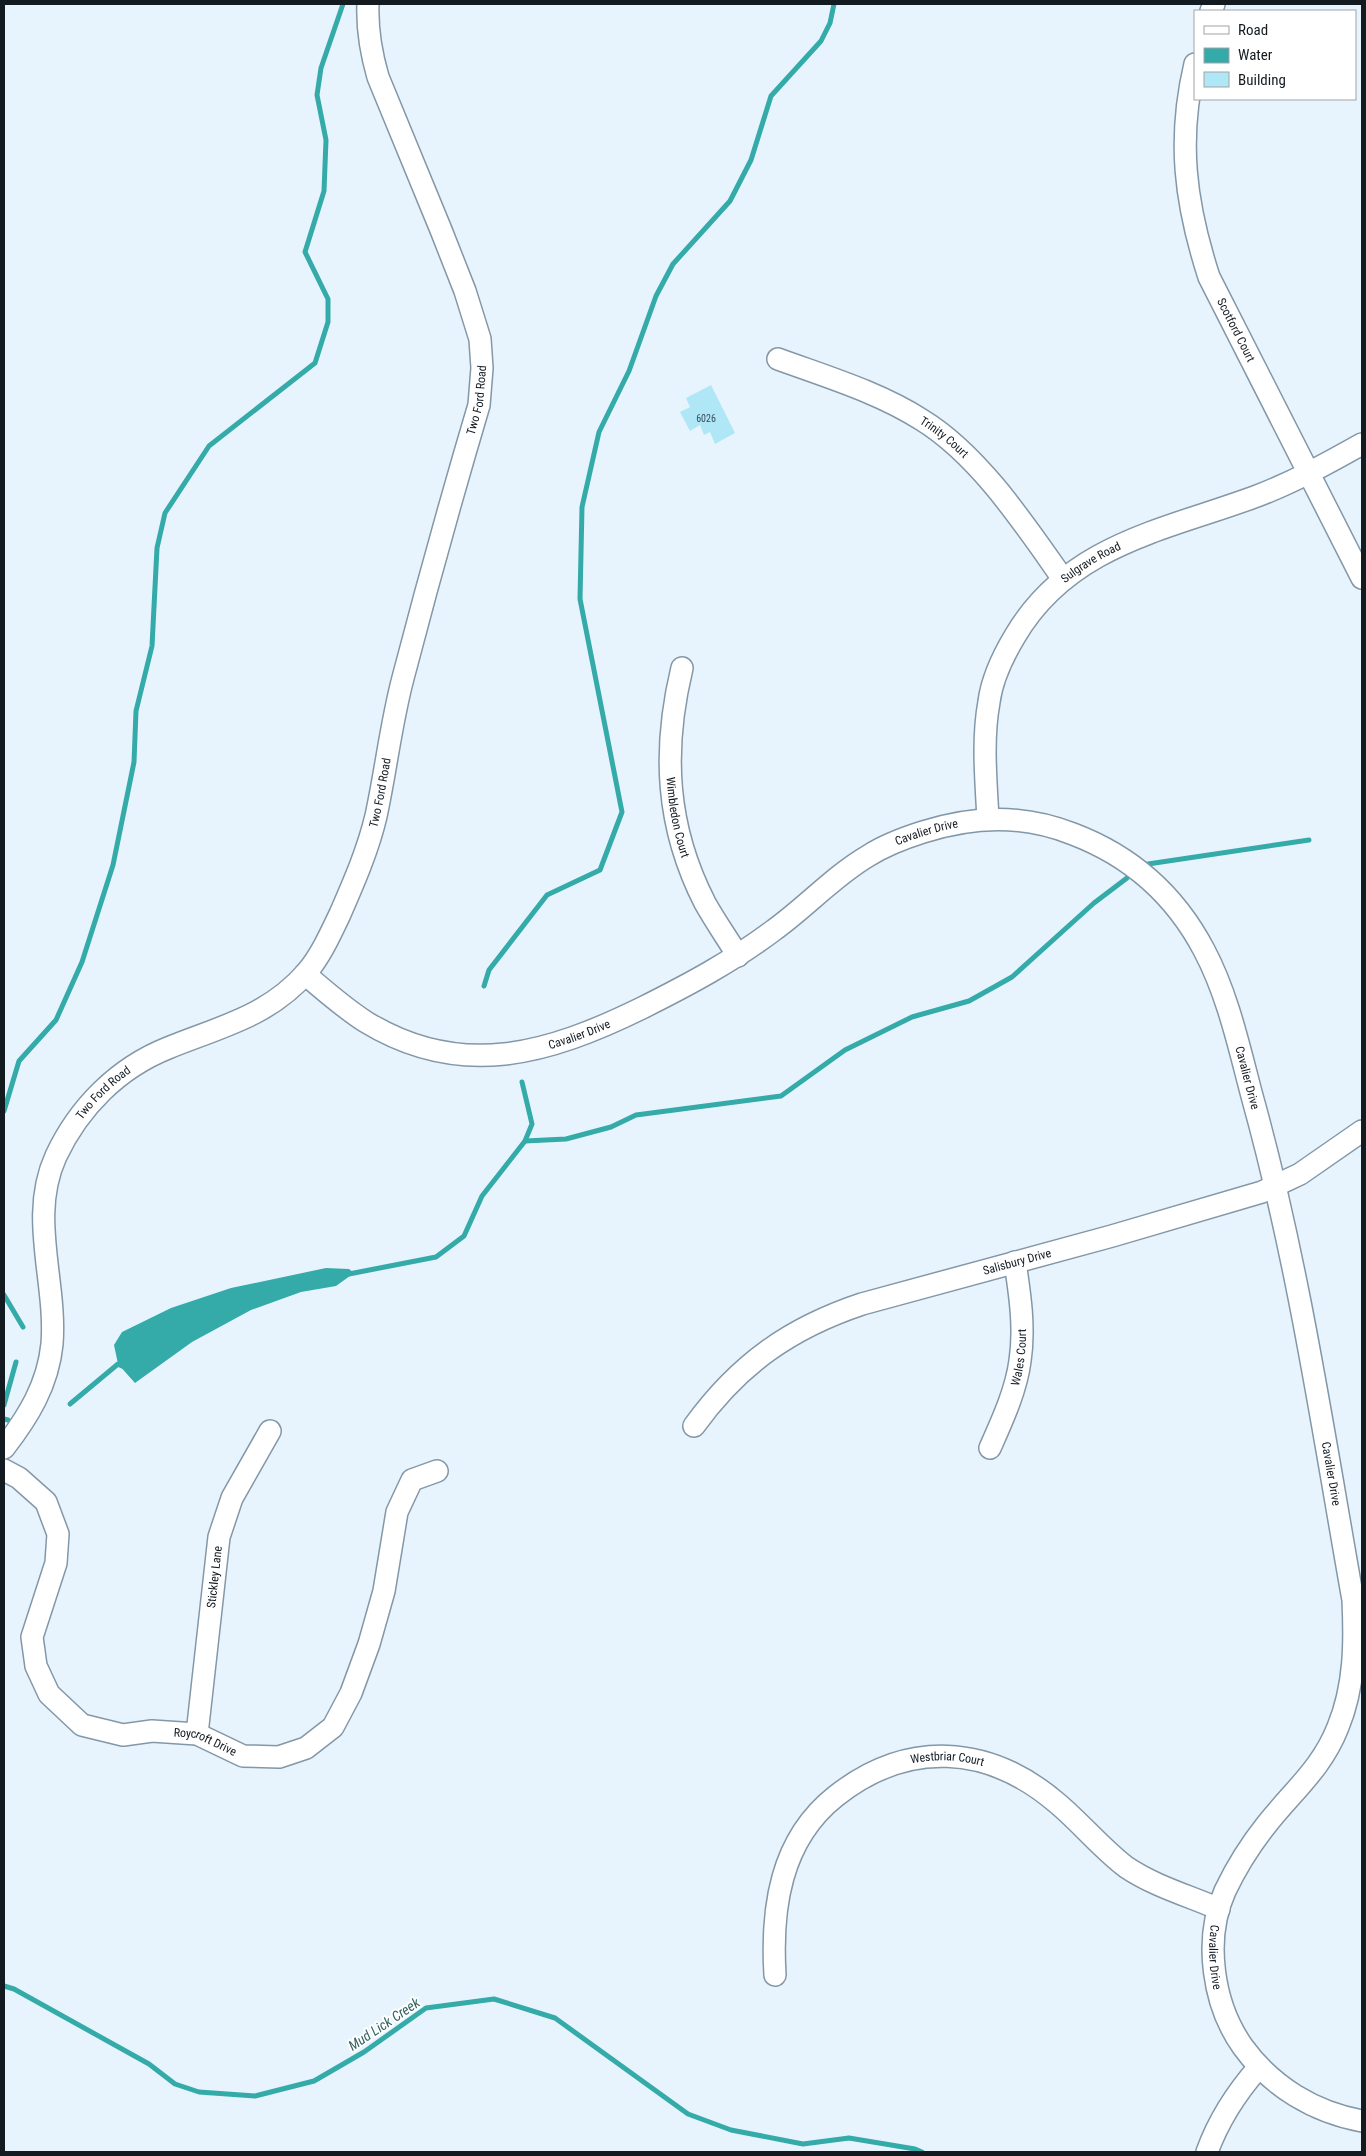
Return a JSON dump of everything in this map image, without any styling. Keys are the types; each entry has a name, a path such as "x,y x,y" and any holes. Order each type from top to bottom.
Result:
{"street":[{"name":"Two Ford Road","path":"4,1448 25,1421 38,1398 50,1358 52,1330 42,1229 43,1201 48,1176 68,1134 81,1114 104,1089 127,1070 168,1048 245,1019 275,1000 305,974 325,946 351,890 367,847 376,815 384,767 403,679 479,405 482,368 480,339 465,291 372,58 367,21 368,4"},
{"name":"Scotford Court","path":"1194,69 1184,122 1184,162 1188,201 1196,239 1208,277 1362,578"},
{"name":"Trinity Court","path":"778,359 852,385 894,403 924,420 951,441 976,465 1026,527 1063,579"},
{"name":"Sulgrave Road","path":"988,819 985,762 986,722 989,700 1006,652 1021,626 1036,606 1063,579 1101,553 1165,527 1258,496 1309,473 1362,444"},
{"name":"Wimbledon Court","path":"682,668 671,732 669,772 679,837 690,871 706,904 738,956"},
{"name":"Cavalier Drive","path":"305,974 349,1011 398,1038 446,1052 476,1056 502,1056 538,1050 565,1042 682,988 738,956 777,929 844,872 869,855 896,841 958,822 988,819 1036,822 1092,841 1133,865 1169,897 1186,920 1205,952 1220,986 1268,1150 1357,1598 1353,1668 1346,1703 1338,1727 1325,1753 1309,1778 1268,1824 1246,1853 1225,1892 1214,1945 1218,1990 1228,2020 1237,2039 1259,2067 1279,2086 1314,2107 1362,2121"},
{"name":"Salisbury Drive","path":"694,1426 712,1400 734,1377 770,1348 799,1330 830,1315 862,1304 1112,1236 1276,1187 1300,1174 1362,1131"},
{"name":"Wales Court","path":"990,1448 1012,1394 1020,1363 1022,1341 1021,1297 1015,1262"},
{"name":"Stickley Lane","path":"197,1734 219,1537 232,1498 270,1431"},
{"name":"Roycroft Drive","path":"4,1470 19,1478 46,1502 58,1534 56,1563 32,1637 36,1666 49,1694 82,1725 123,1735 152,1731 197,1734 243,1756 279,1756 306,1748 333,1726 351,1693 369,1644 384,1591 397,1512 412,1480 437,1471"},
{"name":"Westbriar Court","path":"775,1975 773,1943 775,1912 781,1880 797,1841 812,1820 850,1785 874,1772 899,1762 931,1756 974,1758 1007,1770 1033,1785 1056,1802 1110,1854 1128,1868 1152,1881 1220,1909"},
{"path":"1207,2152 1214,2133 1228,2106 1259,2067"}],"water":[{"path":"326,1268 349,1269 354,1273 336,1286 301,1292 251,1310 192,1342 135,1383 118,1364 114,1345 122,1332 171,1308 231,1288"}],"building":[{"path":"711,385 735,433 715,444 710,432 704,435 700,425 690,431 680,412 690,407 686,398"}],"waterway":[{"path":"4,1111 19,1061 56,1020 82,962 113,865 134,762 136,711 152,646 157,548 165,513 209,446 315,363 328,322 328,299 305,252 324,191 326,140 317,95 321,68 343,4"},
{"path":"484,986 489,970 547,895 600,870 622,812 580,599 582,507 599,432 629,371 656,296 673,264 730,201 751,160 771,96 821,41 830,23 834,4"},
{"path":"1148,864 1309,840"},
{"path":"525,1141 566,1139 611,1127 636,1115 781,1096 845,1050 912,1017 969,1001 1012,977 1094,903 1127,878"},
{"path":"349,1274 436,1257 464,1236 482,1196 525,1141 532,1124 522,1082"},
{"path":"4,1295 23,1327"},
{"path":"4,1405 16,1362"},
{"path":"70,1404 118,1364 122,1366"},
{"path":"4,1419 8,1420"},
{"name":"Mud Lick Creek","path":"4,1986 14,1989 149,2064 175,2084 199,2092 255,2096 314,2081 364,2052 426,2008 494,1999 555,2018 688,2114 731,2130 803,2144 849,2138 915,2149 922,2152"}]}
